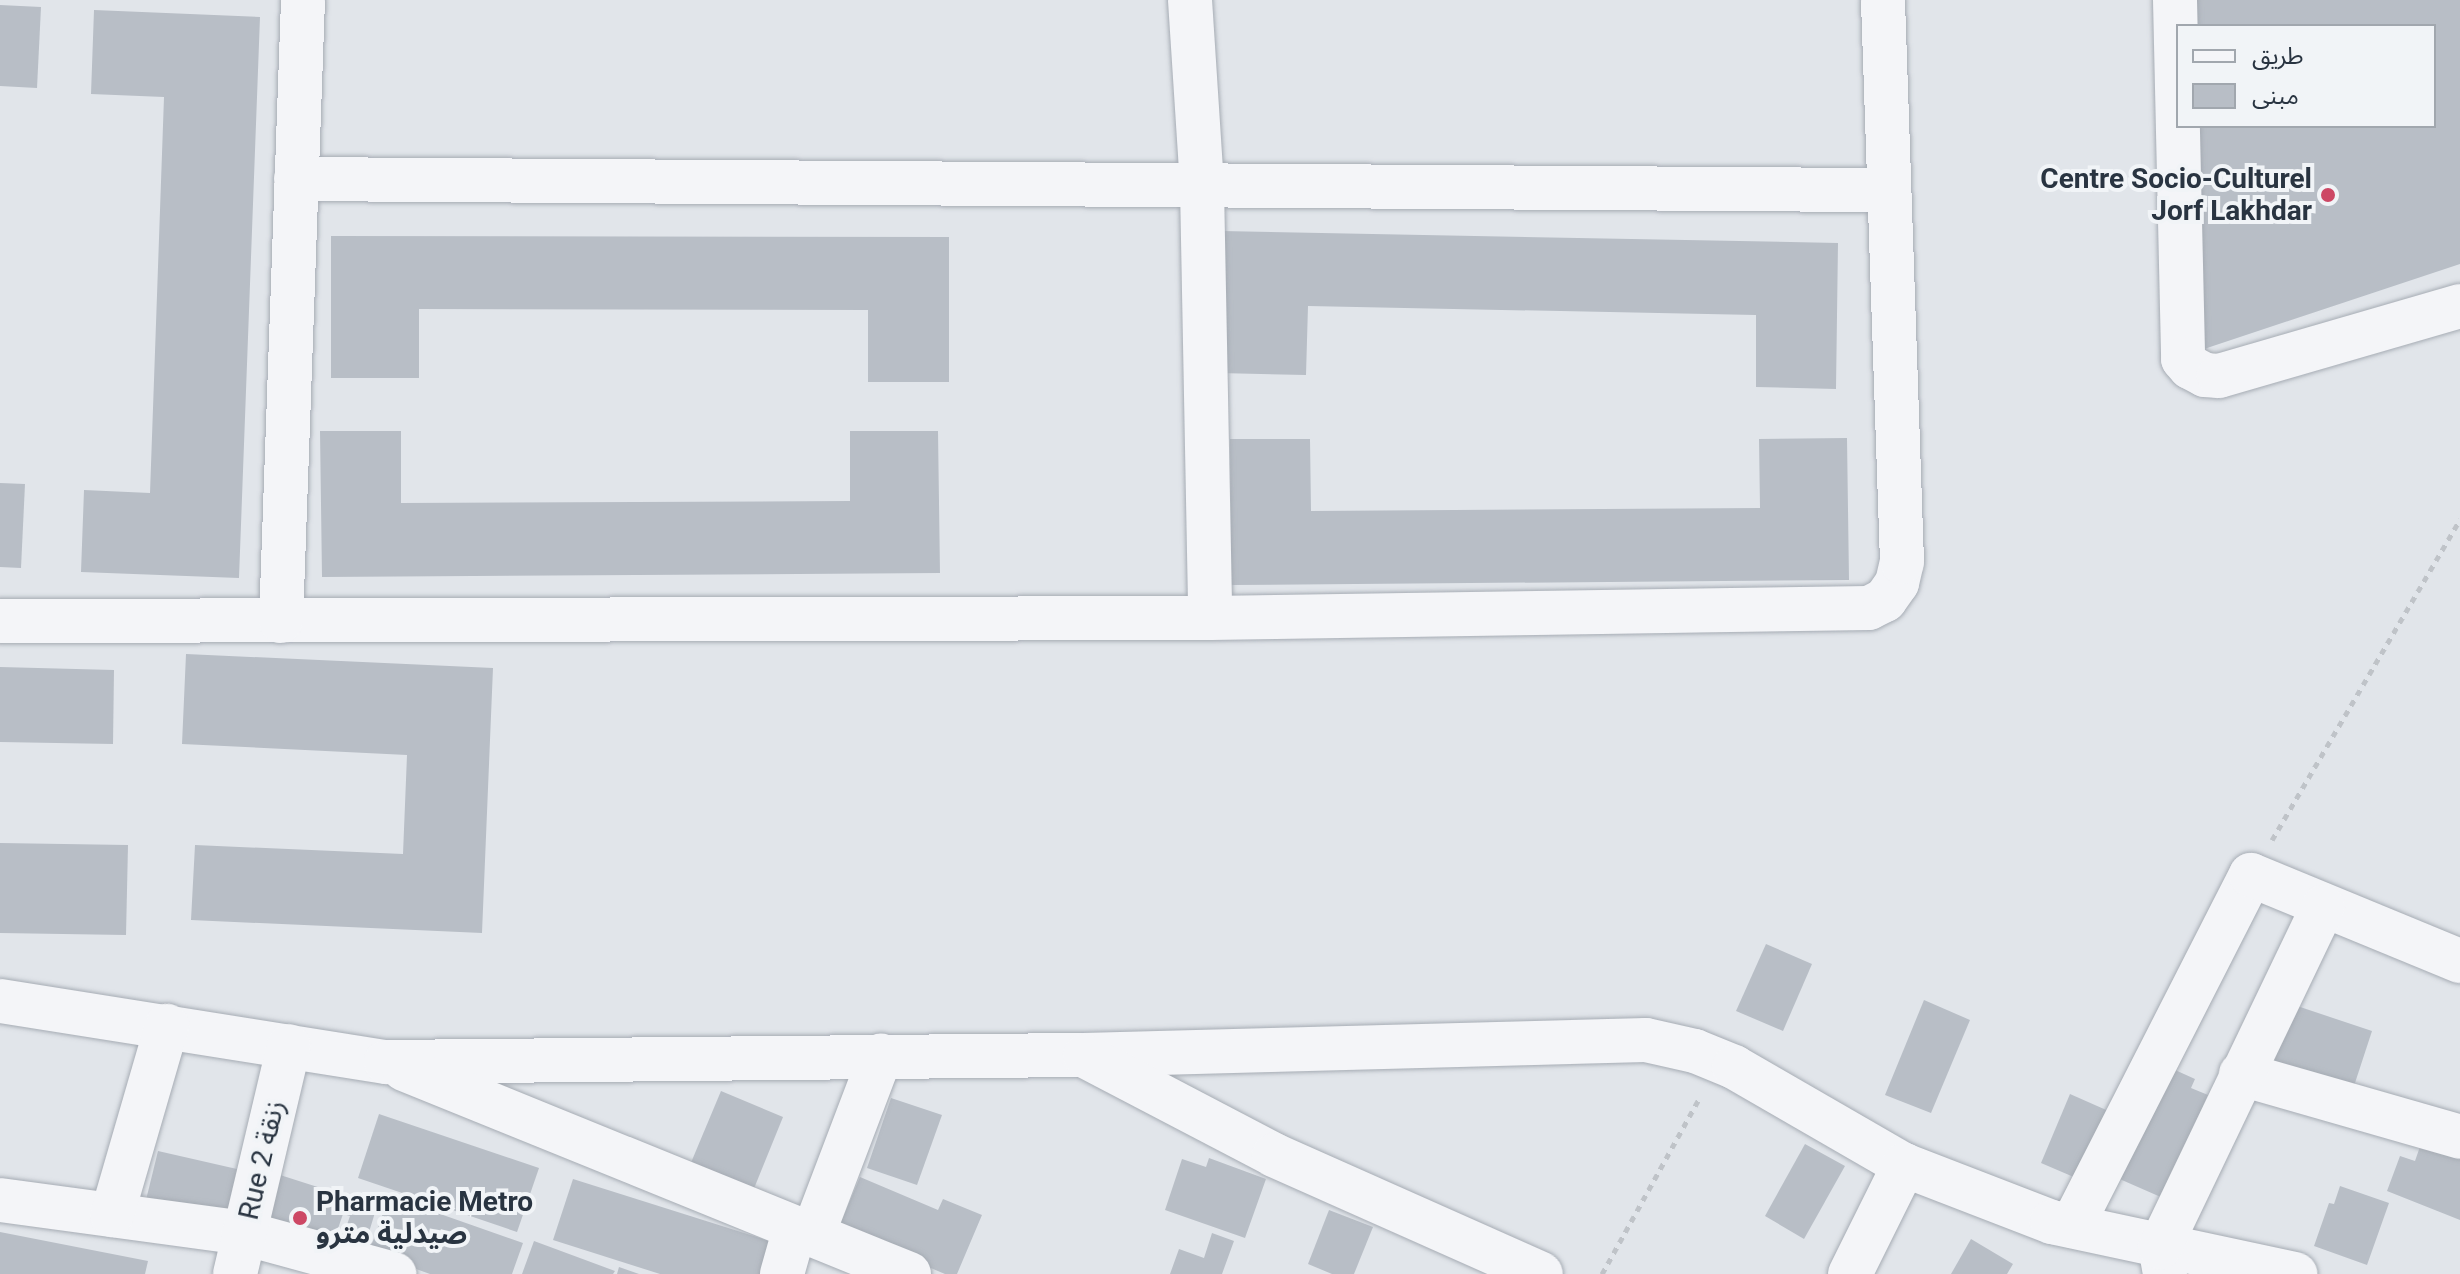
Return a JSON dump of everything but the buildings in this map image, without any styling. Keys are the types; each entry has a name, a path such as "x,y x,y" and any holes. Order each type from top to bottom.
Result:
{"street":[{"path":"281,621 303,0"},
{"path":"1190,0 1202,187 1210,618"},
{"path":"0,621 1210,618 1869,608 1885,600 1897,583 1902,562 1883,0"},
{"path":"2175,0 2176,45"},
{"path":"2178,128 2183,359 2190,367 2219,376 2460,306"},
{"path":"296,179 1888,190"},
{"path":"2072,1226 2251,875 2460,961"},
{"path":"2163,1260 2241,1074 2323,907"},
{"path":"0,1001 386,1062 1083,1055 1646,1040 1695,1051 1719,1061 1904,1165 2163,1260 2295,1274"},
{"path":"112,1215 167,1026"},
{"name":"Rue 2 زنقة","path":"240,1254 289,1046"},
{"path":"782,1274 881,1055"},
{"path":"1083,1055 1274,1155 1541,1274"},
{"path":"386,1062 909,1274"},
{"path":"2241,1074 2460,1137"},
{"path":"1850,1274 1904,1165"},
{"path":"0,1200 112,1215 240,1254 394,1274"}],"path":[{"path":"2251,875 2460,519"},
{"path":"1602,1274 1719,1061"}],"place":[{"name":"Centre Socio-Culturel Jorf Lakhdar","path":"2328,195"},
{"name":"Pharmacie Metro صيدلية مترو","path":"300,1218"}]}
